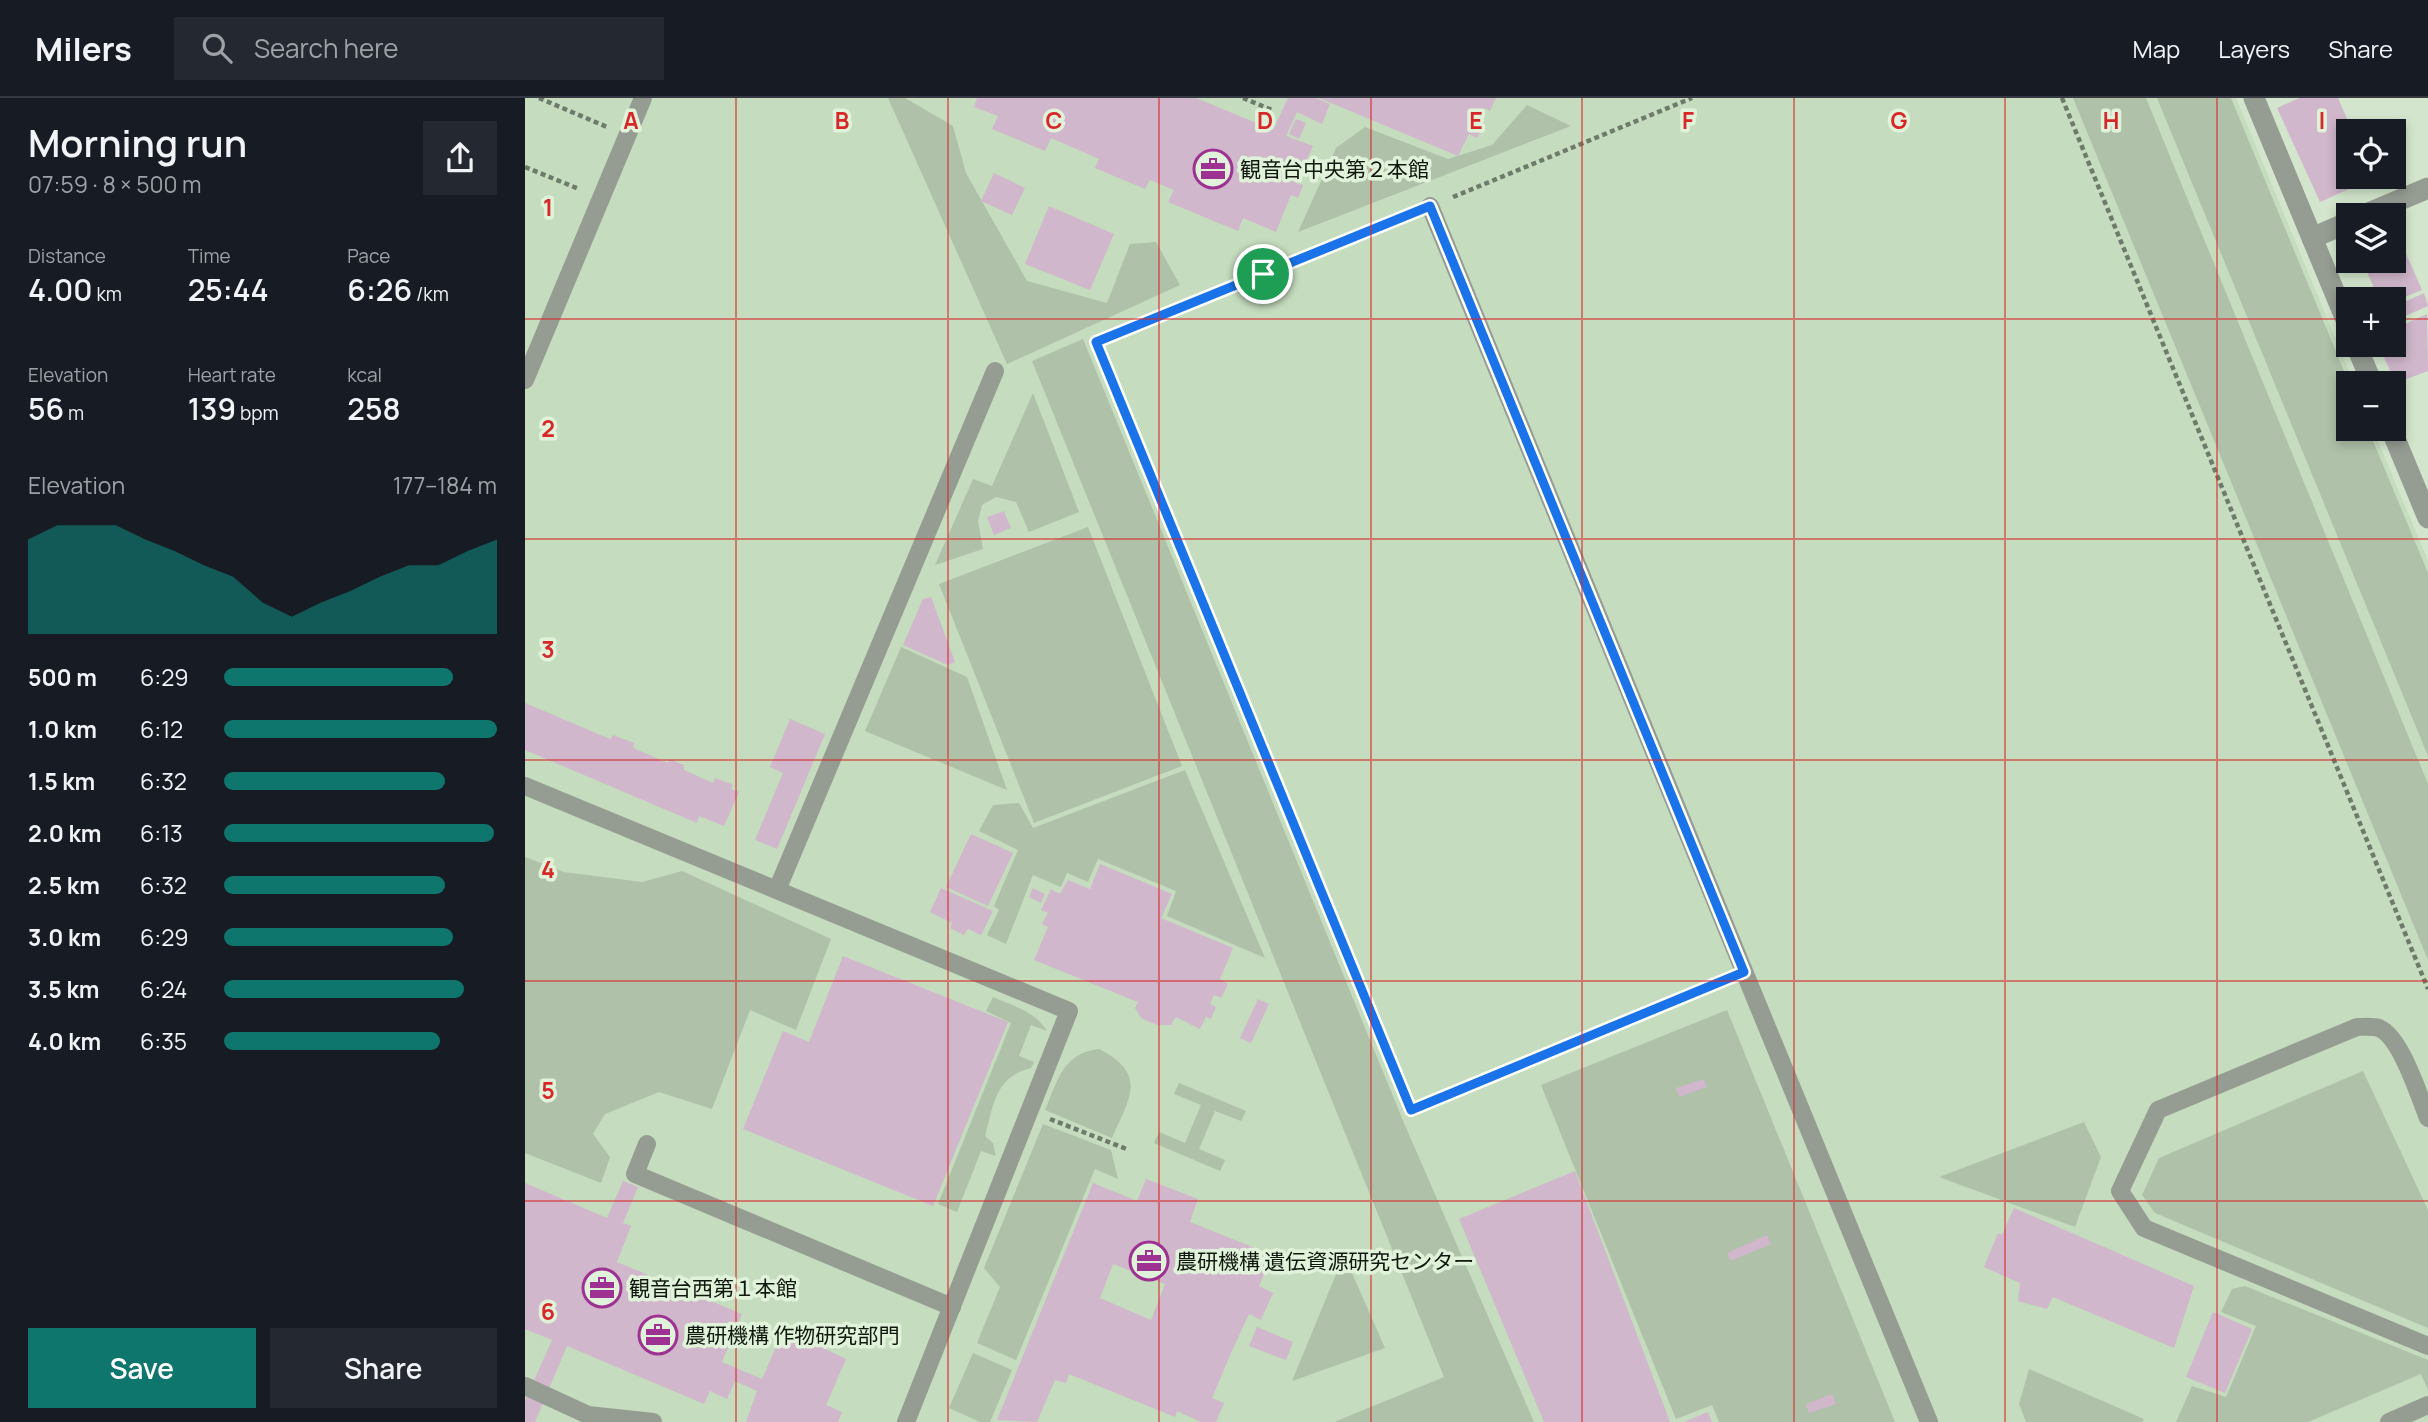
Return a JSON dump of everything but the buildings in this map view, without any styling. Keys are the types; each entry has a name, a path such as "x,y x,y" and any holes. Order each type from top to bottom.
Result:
{"street":[{"path":"2254,98 2336,296"},
{"path":"2392,203 2428,188"},
{"path":"2312,238 2336,228"},
{"path":"2396,441 2428,517"}],"lane":[{"path":"525,380 643,98"},
{"path":"1430,206 1929,1422"},
{"path":"777,890 995,370"},
{"path":"525,786 1069,1011 906,1422"},
{"path":"2428,1118 2401,1053 2387,1033 2376,1027 2357,1027 2158,1110 2120,1191 2144,1228 2428,1346"},
{"path":"647,1144 635,1174 952,1307"},
{"path":"525,1386 587,1415 653,1422"},
{"path":"2389,1422 2428,1405"}],"path":[{"path":"539,98 628,135"},
{"path":"1243,98 1272,110"},
{"path":"1692,98 1096,342 1411,1110 1744,972"},
{"path":"2062,98 2428,989"},
{"path":"525,167 601,198"},
{"path":"1029,1111 1129,1150"}],"shaded area":[{"path":"525,98 2236,98 2336,340 2336,357 2343,357 2349,371 2336,371 2336,441 2378,441 2428,561 2428,1422 525,1422"},
{"path":"888,98 905,98 953,126 966,173 1027,281 1107,303 1130,244 1156,242 1180,285 1007,364"},
{"path":"2073,98 2146,98 2428,784 2428,960"},
{"path":"2157,98 2231,98 2344,371 2336,371 2336,441 2373,441 2428,573 2428,756"},
{"path":"1527,105 1571,126 1298,232 1336,148 1365,127 1448,159 1492,145"},
{"path":"1083,339 1404,1123 1534,1422 1334,1422 1444,1377 1032,361"},
{"path":"1033,393 1079,512 1029,532 1016,502 996,497 982,505 978,521 983,549 935,565 973,479 992,486"},
{"path":"1088,527 1182,766 1034,823 939,584"},
{"path":"901,647 967,677 1007,790 865,731"},
{"path":"1185,770 1265,958 1167,916 1176,891 1098,859 1088,882 1067,873 1061,887 1033,875 1006,944 987,935 999,910 994,906 1018,850 979,831 993,805 1019,803 1033,828"},
{"path":"525,857 564,872 642,882 682,871 831,939 796,1030 750,1010 712,1109 659,1092 605,1114 593,1134 610,1157 601,1183 525,1153"},
{"path":"993,997 1030,1014 1047,1031 1031,1025 1019,1056 1034,1062 1031,1068 1010,1078 998,1093 985,1136 993,1143 996,1156 981,1151 957,1212 938,1204 1011,1023 986,1011"},
{"path":"1727,1010 1895,1422 1719,1422 1712,1405 1676,1419 1541,1085"},
{"path":"1099,1049 1124,1068 1131,1088 1112,1138 1045,1110 1058,1079 1070,1062 1077,1056"},
{"path":"2363,1071 2428,1210 2428,1328 2155,1213 2142,1195 2159,1158"},
{"path":"1179,1083 1246,1111 1241,1121 1215,1111 1199,1149 1225,1160 1220,1171 1154,1143 1159,1132 1185,1143 1201,1105 1174,1094"},
{"path":"2084,1122 2101,1157 2075,1227 1939,1177"},
{"path":"1043,1124 1111,1150 1118,1179 1095,1169 1016,1360 977,1343 1000,1287 984,1268"},
{"path":"1344,1255 1385,1348 1292,1381"},
{"path":"2245,1286 2428,1360 2428,1390 2421,1374 2308,1422 2176,1422 2192,1386 2226,1397 2256,1326 2221,1312 2232,1289"},
{"path":"973,1353 1012,1370 990,1422 980,1422 949,1408"},
{"path":"2029,1369 2144,1419 2142,1422 2026,1422 2019,1404"}],"place":[{"name":"観音台中央第２本館","path":"1213,169"},
{"name":"農研機構 遺伝資源研究センター","path":"1149,1261"},
{"name":"観音台西第１本館","path":"602,1288"},
{"name":"農研機構 作物研究部門","path":"658,1335"}],"route":[{"path":"1430,206 1744,972 1411,1110 1096,342 1263,274 1430,206"}]}
